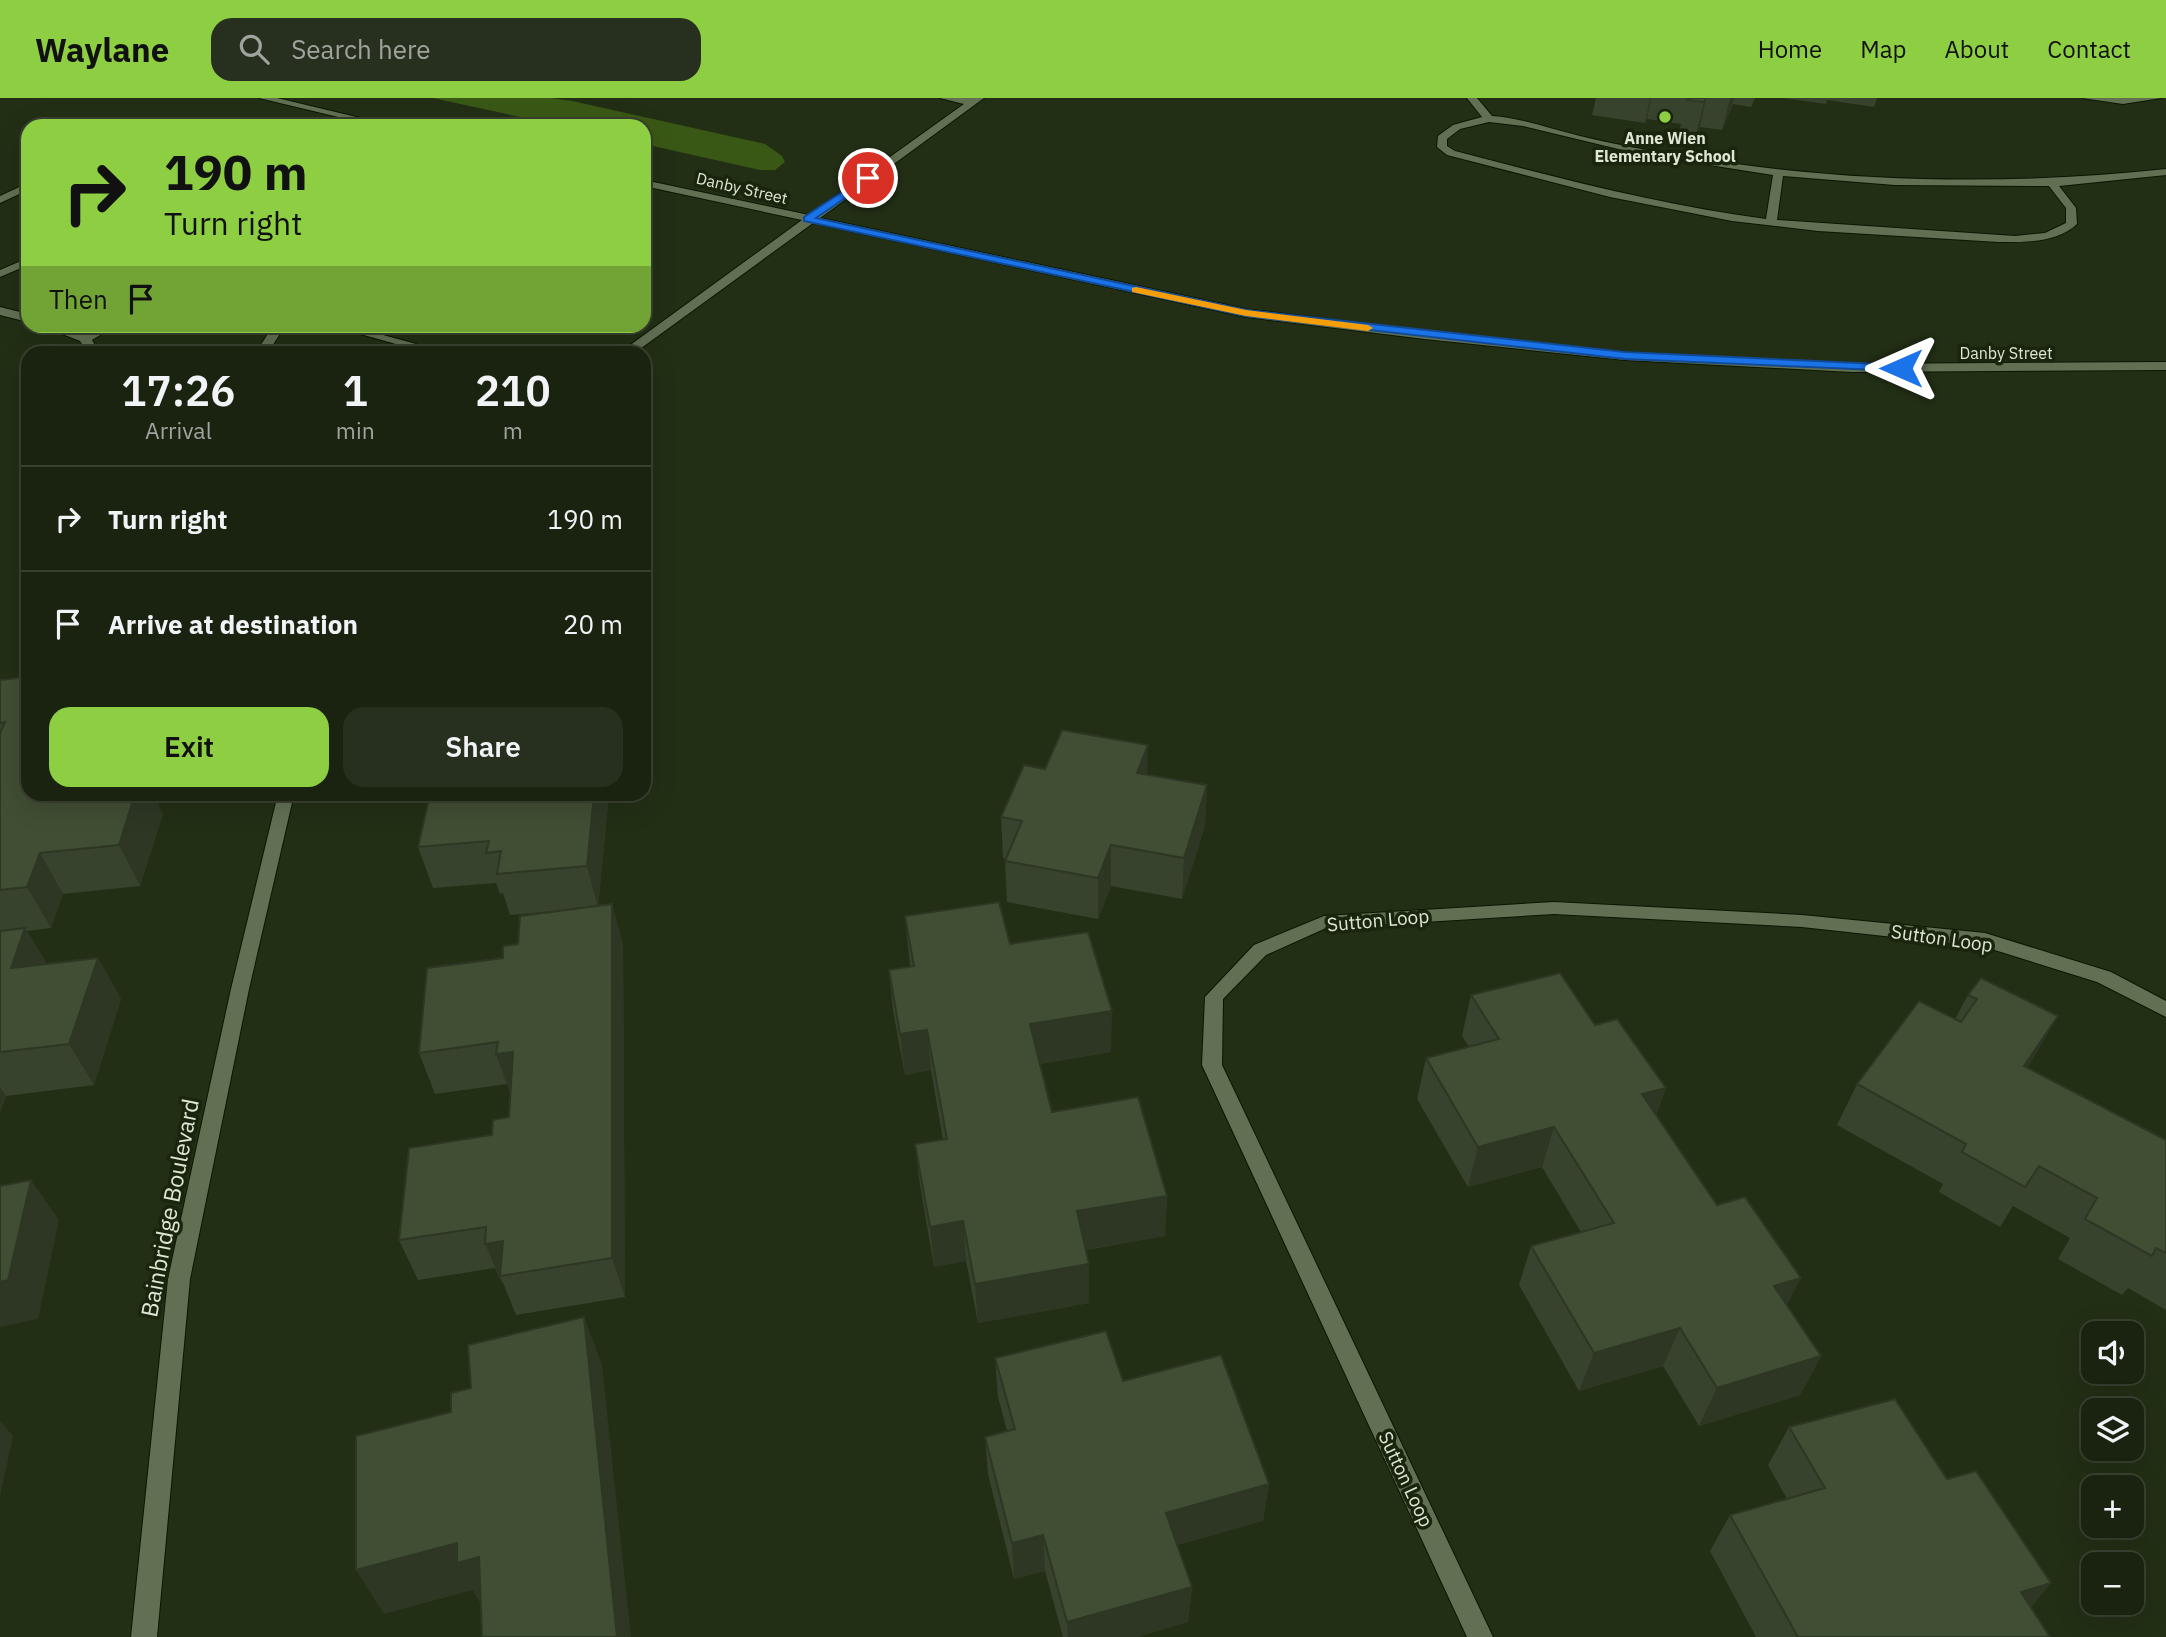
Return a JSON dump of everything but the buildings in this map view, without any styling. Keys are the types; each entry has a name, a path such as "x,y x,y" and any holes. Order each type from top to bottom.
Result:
{"street":[{"path":"264,98 358,119"},
{"path":"945,98 976,100"},
{"path":"1472,98 1489,119"},
{"path":"2087,98 2123,101 2156,98"},
{"path":"635,346 976,100"},
{"path":"2052,183 2071,208 2072,223 2063,232 2007,238 1900,233 1771,223 1660,204 1451,153 1442,147 1441,138 1451,128 1466,121 1489,119 1513,121 1640,151 1778,175 2052,183 2166,172"},
{"path":"1771,223 1778,175"},
{"name":"Danby Street","path":"651,185 1246,313 1425,335 1625,356 1852,368 2166,366"},
{"path":"0,200 21,190"},
{"path":"0,274 21,264"},
{"path":"0,311 21,316"},
{"path":"68,333 85,339 89,346"},
{"path":"85,339 96,333"},
{"path":"366,333 410,344"},
{"name":"Bainbridge Boulevard","path":"144,1637 179,1279 240,989 284,801"},
{"name":"Sutton Loop","path":"1480,1637 1212,1065 1214,997 1260,950 1324,922 1554,908 1802,921 1985,940 2104,977 2166,1010"}],"green space":[{"path":"433,98 551,98 572,101 765,144 782,156 785,162 775,170 760,170 651,146 651,119 529,119"}],"slow traffic":[{"path":"1136,290 1246,313 1368,328"}],"place":[{"name":"Anne Wien Elementary School","path":"1665,117"}],"route":[{"path":"868,178 808,219 1246,313 1625,356 1852,368 1901,368"}]}
